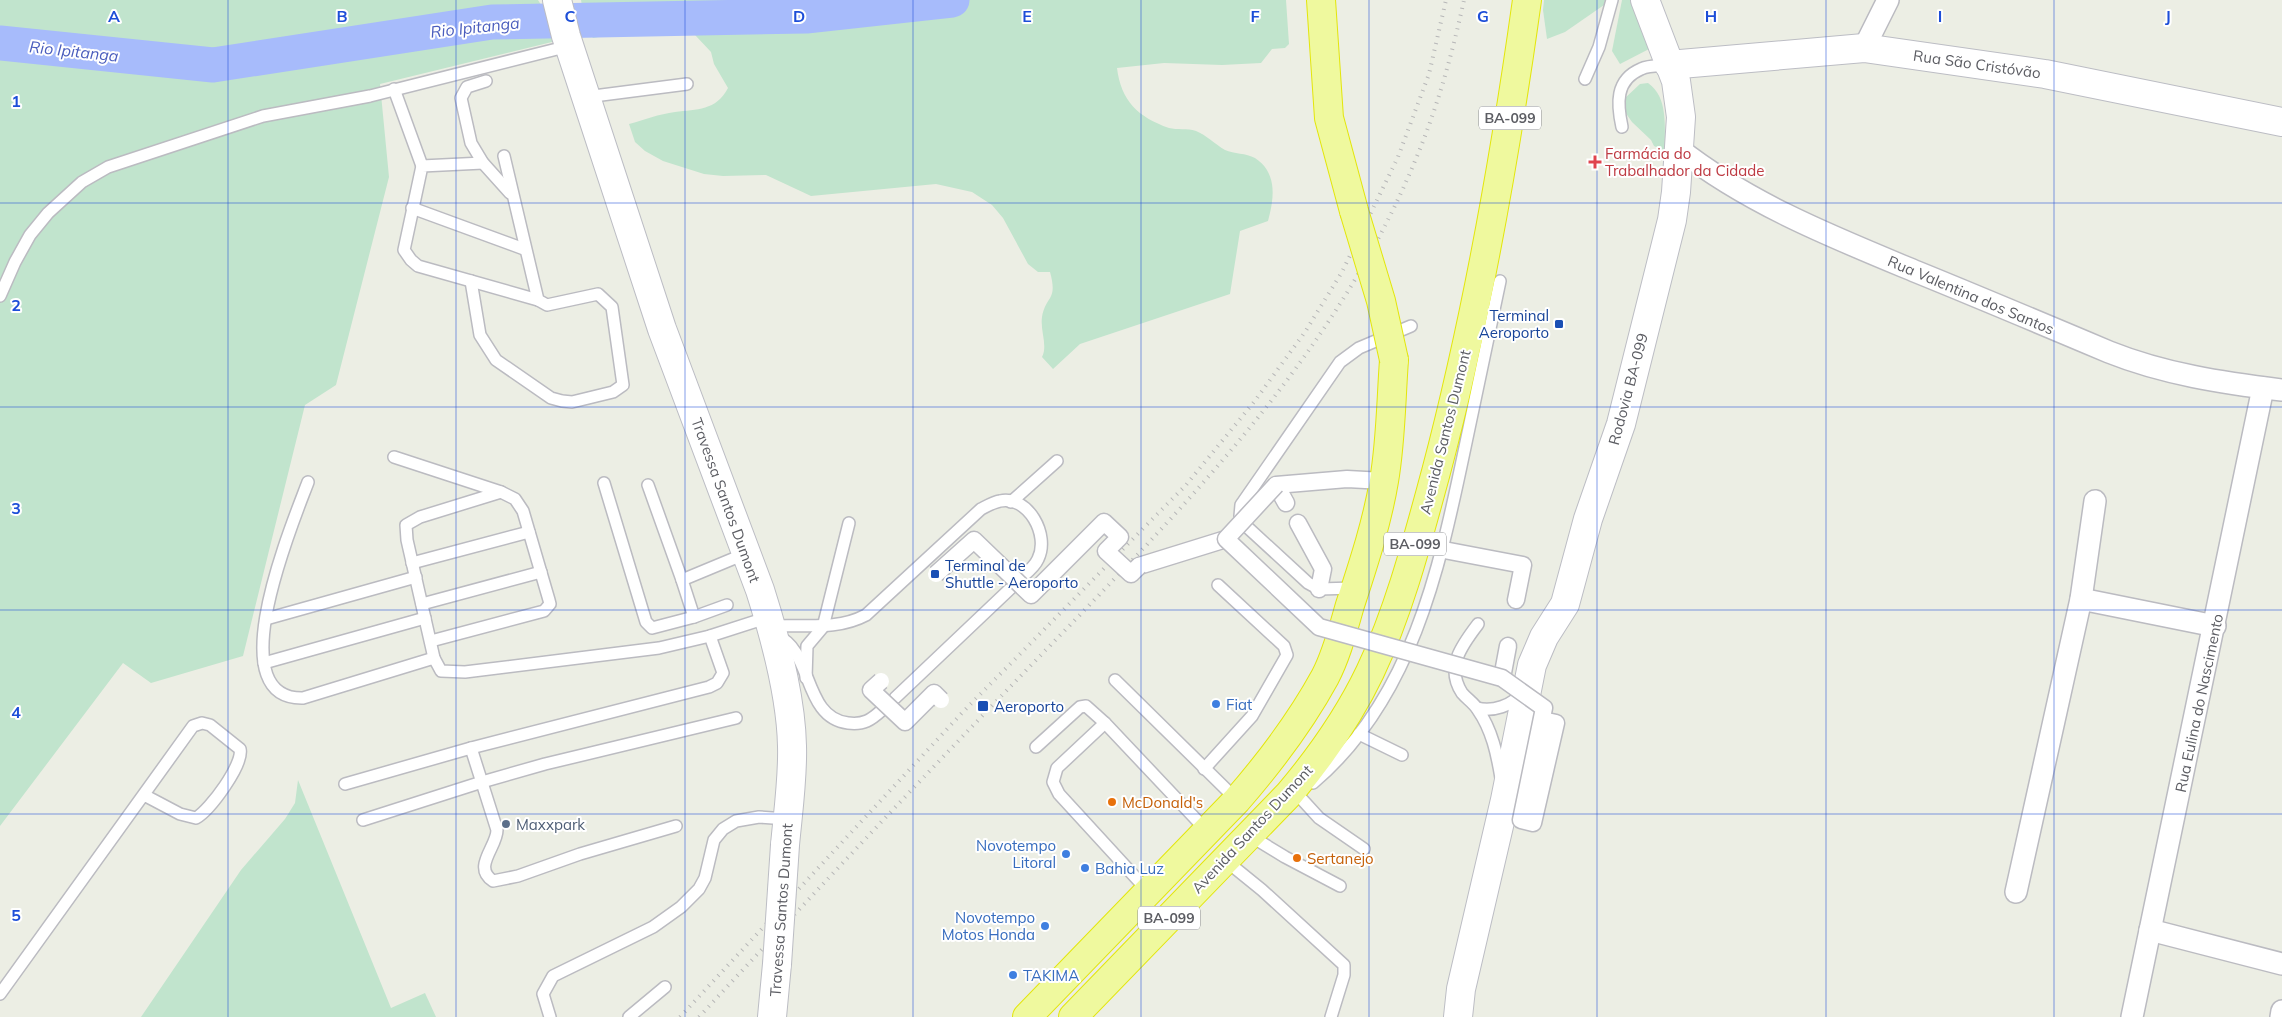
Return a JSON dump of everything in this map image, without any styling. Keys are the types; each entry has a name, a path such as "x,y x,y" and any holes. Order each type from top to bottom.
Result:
{"highway":[{"name":"Avenida Santos Dumont","path":"1027,1017 1148,891 1208,832 1262,772 1295,726 1325,675 1336,652 1374,527 1384,481 1390,427 1394,360 1381,300 1354,211 1329,118 1321,0"},
{"name":"Avenida Santos Dumont","path":"1073,1017 1226,860 1312,766 1356,700 1379,653 1417,538 1463,364 1514,96 1527,0"}],"main road":[{"name":"Travessa Santos Dumont","path":"557,0 567,41 662,328 771,626 786,694 792,745 772,1017"},
{"name":"Rodovia BA-099","path":"1458,1017 1461,989 1516,804 1528,681 1537,651 1566,604 1588,519 1621,424 1672,220 1681,117 1676,81 1645,0"},
{"name":"Rua São Cristóvão","path":"1669,66 1864,48 2045,74 2282,122"}],"street":[{"path":"1864,48 1888,0"},
{"name":"Rua Valentina dos Santos","path":"1679,149 1710,174 1767,205 1861,249 2136,363 2181,374 2273,389"},
{"name":"Rua Eulina do Nascimento","path":"2132,1017 2215,626 2273,389"},
{"path":"936,574 974,540 1031,595 1104,522 1120,537 1106,551 1131,574 1139,566 1226,539 1276,485 1346,479 1384,481"},
{"path":"1276,485 1286,503"},
{"path":"2016,892 2081,599 2095,501"},
{"path":"1298,523 1323,568 1319,589"},
{"path":"1226,539 1318,627 1502,678 1544,708 1521,820 1532,823 1556,723 1547,721 1516,804"},
{"path":"1444,550 1523,565 1516,600"},
{"path":"2081,599 2215,626"},
{"path":"1502,678 1508,646"},
{"path":"881,681 871,690 905,722 934,693 941,700"},
{"path":"2150,930 2282,964"},
{"path":"2281,1017 2282,1011"}],"lane":[{"path":"1585,80 1599,47 1612,0"},
{"path":"0,296 26,242 48,213 82,182 108,167 263,116 394,89 567,41"},
{"path":"1622,127 1617,100 1618,91 1628,77 1642,68 1669,66"},
{"path":"486,81 467,87 461,98 471,143 483,163 512,194"},
{"path":"586,97 687,84"},
{"path":"394,89 422,166 404,250 407,256 418,266 471,281 538,300 547,305 598,294 609,302 612,308 624,382 617,391 572,402 551,398 496,360 480,336 471,281"},
{"path":"504,156 524,249 538,300"},
{"path":"422,166 483,163"},
{"path":"412,208 524,249"},
{"path":"1269,814 1298,795 1334,763 1359,734 1394,677 1409,647 1430,595 1444,550 1500,281"},
{"path":"1356,588 1319,589 1308,583 1246,526 1240,516 1241,505 1340,362 1359,348 1411,326"},
{"path":"394,457 501,492 515,499 523,511 550,604 544,611 430,641"},
{"path":"1011,502 1057,461"},
{"path":"308,482 275,572 266,620 262,655 268,675 275,688 289,698 324,693 434,658"},
{"path":"604,483 649,626 654,629 728,605"},
{"path":"648,485 694,617"},
{"path":"501,492 420,517 409,522 405,529 434,658 442,671 447,673 659,648 710,636 771,626 824,627 858,619 866,615 982,509 1000,501 1011,502 1027,510 1041,533 1042,546 1039,558 1023,576"},
{"path":"806,678 807,646 824,627 849,522"},
{"path":"412,563 529,532"},
{"path":"682,580 746,554"},
{"path":"422,604 541,572"},
{"path":"266,620 416,577"},
{"path":"1204,769 1252,716 1288,655 1284,646 1218,585"},
{"path":"895,698 1012,587"},
{"path":"264,663 425,618"},
{"path":"1478,624 1463,643 1454,667 1462,692 1477,708 1492,739 1516,804"},
{"path":"771,626 791,645 823,709 838,722 865,723 882,710"},
{"path":"345,784 471,748 709,687 717,682 723,673 710,636"},
{"path":"1115,680 1237,800"},
{"path":"1477,708 1486,710 1509,703 1519,696 1528,681"},
{"path":"1036,747 1080,707 1086,706 1105,723 1208,832"},
{"path":"363,820 545,764 736,718"},
{"path":"0,994 144,795 196,724 202,722 210,725 240,749 242,755 240,762 212,802 196,818 180,814 144,795"},
{"path":"1105,723 1057,768 1053,782 1059,794 1148,891"},
{"path":"1359,734 1402,756"},
{"path":"471,748 497,830 495,840 486,858 485,870 488,878 493,881 518,876 580,854 676,826"},
{"path":"1298,795 1319,818 1364,849"},
{"path":"550,1017 543,994 553,976 653,927 681,907 699,889 706,878 714,840 723,829 736,821 759,817 786,832"},
{"path":"1249,835 1285,857 1340,886"},
{"path":"1226,860 1262,890 1344,965 1344,975 1331,1017"},
{"path":"629,1017 666,987"}],"green space":[{"path":"0,0 538,0 543,8 549,12 556,41 380,84 389,177 336,385 305,405 243,656 151,683 123,663 0,826"},
{"path":"581,0 1286,0 1289,44 1285,48 1272,49 1261,63 1222,65 1164,63 1117,68 1122,90 1127,99 1148,119 1169,128 1196,131 1225,150 1251,156 1262,164 1268,171 1271,179 1273,195 1268,221 1240,231 1230,294 1080,344 1053,369 1042,357 1044,343 1042,317 1053,288 1050,272 1038,272 1028,264 1003,218 992,205 972,192 936,184 811,196 766,175 723,176 704,174 663,161 645,151 635,142 629,124 663,114 705,108 718,101 728,88 714,64 711,52 695,35 671,30 627,32 593,38 586,29"},
{"path":"1544,0 1605,0 1604,5 1565,32 1547,39 1543,10"},
{"path":"1622,0 1630,0 1651,48 1620,64 1612,51"},
{"path":"1648,83 1655,89 1662,105 1665,123 1665,151 1654,146 1651,140 1632,122 1625,112 1624,99 1640,84"},
{"path":"298,780 391,1008 425,993 436,1017 141,1017 241,870 285,819 295,803"}],"waterway":[{"name":"Rio Ipitanga","path":"0,43 213,65 492,22 806,16 952,0"}],"railway":[{"path":"680,1017 961,714 1186,485 1254,402 1305,332 1342,272 1398,157 1429,74 1446,0"},
{"path":"699,1017 1183,506 1238,442 1289,377 1337,309 1379,237 1415,161 1443,82 1464,0"}],"place":[{"name":"Farmácia do Trabalhador da Cidade","path":"1595,162"},
{"name":"Terminal Aeroporto","path":"1559,324"},
{"name":"Terminal de Shuttle - Aeroporto","path":"935,574"},
{"name":"Fiat","path":"1216,704"},
{"name":"Aeroporto","path":"983,706"},
{"name":"McDonald's","path":"1112,802"},
{"name":"Maxxpark","path":"506,824"},
{"name":"Novotempo Litoral","path":"1066,854"},
{"name":"Sertanejo","path":"1297,858"},
{"name":"Bahia Luz","path":"1085,868"},
{"name":"Novotempo Motos Honda","path":"1045,926"},
{"name":"TAKIMA","path":"1013,975"}]}
